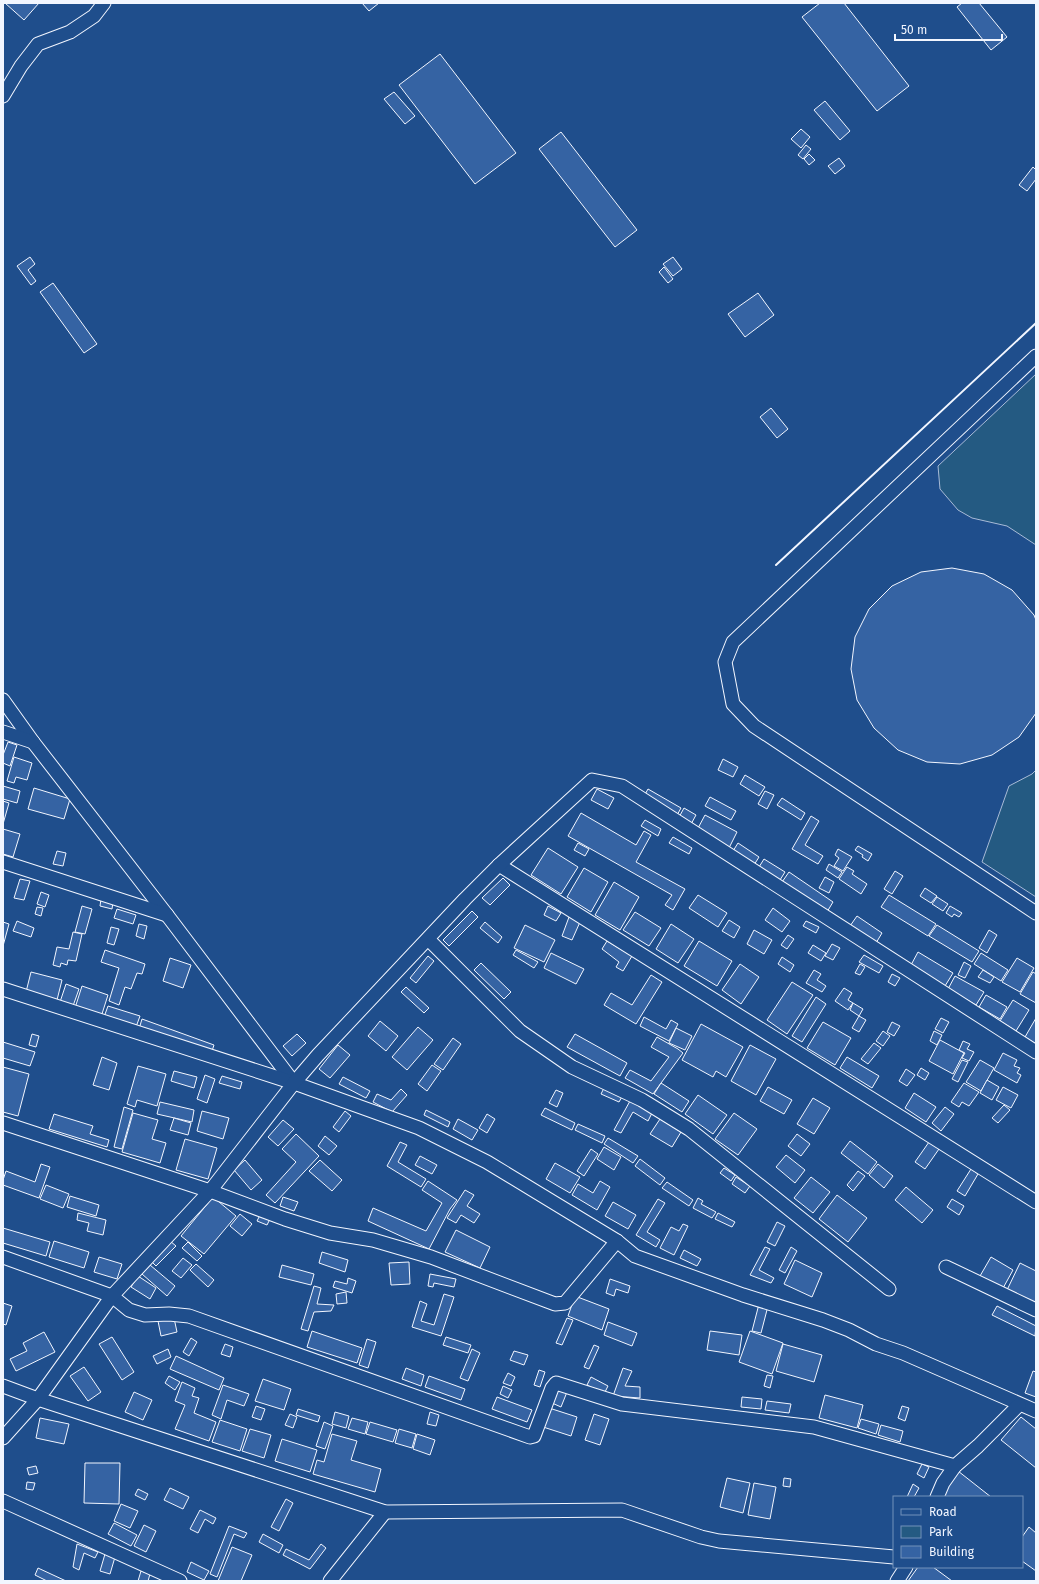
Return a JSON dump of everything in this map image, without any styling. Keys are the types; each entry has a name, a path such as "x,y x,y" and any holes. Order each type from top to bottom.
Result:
{"street":[{"path":"3,96 21,66 38,44 70,32 94,16 104,3"},
{"path":"1036,356 733,642 725,662 733,704 754,726 1036,913"},
{"path":"3,700 33,742 167,915 294,1083"},
{"path":"3,732 33,742"},
{"path":"3,1438 38,1399 112,1296 210,1191 294,1083 318,1055 465,899 499,865 592,780 622,786 1036,1052"},
{"path":"3,862 167,915"},
{"path":"499,865 1036,1202"},
{"path":"428,939 520,1030 572,1067 642,1100 689,1129 889,1289"},
{"path":"3,989 294,1083 419,1128 487,1162 617,1240 635,1256 742,1295 829,1322 876,1344 903,1353 1019,1405 1036,1411"},
{"path":"3,1123 210,1191 285,1219 330,1233 373,1240 431,1257 555,1304 565,1303 617,1240"},
{"path":"3,1258 112,1296 129,1310 145,1315 169,1314 189,1316 530,1437 534,1436 552,1388 556,1383 622,1404 814,1427 955,1466"},
{"path":"946,1267 1036,1310"},
{"path":"3,1386 38,1399 385,1512 622,1510 701,1537 719,1541 893,1557"},
{"path":"937,1496 943,1483 955,1466 978,1446 1019,1405"},
{"path":"3,1501 180,1581"},
{"path":"330,1581 385,1512"},
{"path":"897,1581 905,1568"}],"green space":[{"path":"1036,374 1036,545 1007,526 972,518 958,510 940,489 938,466"},
{"path":"1036,770 1036,897 982,862 1009,786 1032,774"}],"building":[{"path":"5,3 39,3 24,20"},
{"path":"362,3 379,3 369,11"},
{"path":"820,3 844,3 909,86 877,111 802,17"},
{"path":"962,3 979,3 1007,37 991,50 957,7"},
{"path":"440,54 516,153 475,184 399,85"},
{"path":"394,92 415,116 405,124 384,99"},
{"path":"825,101 850,131 840,140 814,110"},
{"path":"801,129 810,137 801,148 791,139"},
{"path":"561,132 637,230 615,247 539,149"},
{"path":"806,145 811,149 803,159 798,155"},
{"path":"809,154 815,160 809,165 804,159"},
{"path":"839,158 845,166 835,174 828,166"},
{"path":"1033,167 1036,170 1036,179 1027,191 1019,185"},
{"path":"30,257 35,264 28,270 36,281 31,285 17,266"},
{"path":"673,257 682,269 673,276 663,264"},
{"path":"664,267 673,279 668,283 659,272"},
{"path":"53,283 97,344 84,353 40,292"},
{"path":"758,293 774,315 745,337 728,314"},
{"path":"771,408 788,429 777,438 760,417"},
{"path":"952,568 984,574 1012,590 1034,615 1036,620 1036,713 1019,737 992,755 960,764 927,762 898,750 874,728 857,700 851,669 855,637 869,609 892,586 921,572"},
{"path":"8,742 17,745 10,766 3,763 3,755"},
{"path":"14,757 32,763 27,780 16,777 14,783 7,781"},
{"path":"723,759 738,767 733,777 718,770"},
{"path":"745,775 765,787 759,796 740,784"},
{"path":"3,786 20,791 17,803 3,799"},
{"path":"34,788 70,799 64,819 28,809"},
{"path":"597,789 614,798 608,809 591,800"},
{"path":"648,789 681,808 676,817 643,798"},
{"path":"765,791 774,795 767,809 758,804"},
{"path":"710,797 736,811 731,820 705,806"},
{"path":"782,798 805,813 801,820 777,805"},
{"path":"3,801 9,803 3,824"},
{"path":"684,808 696,815 690,826 678,819"},
{"path":"581,813 636,845 644,831 651,835 636,862 685,889 673,910 665,905 672,895 568,836"},
{"path":"705,815 737,832 729,848 697,830"},
{"path":"811,816 819,821 805,845 823,856 818,864 792,849"},
{"path":"645,820 661,829 658,836 641,826"},
{"path":"3,829 20,834 13,857 3,854"},
{"path":"673,837 692,848 689,854 669,843"},
{"path":"578,843 589,849 585,856 574,850"},
{"path":"738,843 759,857 754,865 733,851"},
{"path":"858,846 872,854 868,861 862,857 863,855 855,850"},
{"path":"548,848 578,867 561,894 531,875"},
{"path":"838,849 852,857 843,871 834,866 839,858 835,855"},
{"path":"57,851 66,853 63,866 53,864"},
{"path":"764,859 785,872 780,880 759,867"},
{"path":"829,864 842,872 838,878 826,870"},
{"path":"847,867 854,871 852,874 867,884 861,894 839,879"},
{"path":"584,868 608,882 591,912 567,897"},
{"path":"895,871 903,876 892,894 884,889"},
{"path":"789,872 833,902 827,912 782,882"},
{"path":"825,877 834,882 829,893 819,888"},
{"path":"503,878 510,885 490,905 482,898"},
{"path":"20,879 30,881 24,900 14,898"},
{"path":"614,882 639,897 620,930 595,915"},
{"path":"925,888 937,896 931,903 920,896"},
{"path":"41,892 49,895 45,907 37,904"},
{"path":"698,895 727,913 718,927 689,908"},
{"path":"889,895 936,924 928,936 881,907"},
{"path":"937,897 948,904 943,911 932,904"},
{"path":"101,899 113,902 112,909 100,906"},
{"path":"82,906 92,909 85,934 75,932"},
{"path":"548,906 561,913 556,921 544,915"},
{"path":"950,906 962,913 959,917 954,914 952,917 946,913"},
{"path":"37,907 43,908 41,916 35,914"},
{"path":"773,908 790,921 782,932 765,920"},
{"path":"117,909 136,915 133,924 114,918"},
{"path":"472,911 478,917 449,946 443,940"},
{"path":"635,912 661,928 649,946 623,930"},
{"path":"857,916 882,933 876,943 850,926"},
{"path":"569,917 580,922 572,940 562,936"},
{"path":"729,920 740,927 734,938 722,931"},
{"path":"17,921 34,928 31,937 13,931"},
{"path":"806,921 819,927 816,933 803,926"},
{"path":"3,922 9,924 3,946"},
{"path":"485,922 502,937 498,943 480,928"},
{"path":"139,924 147,926 144,939 136,936"},
{"path":"671,924 694,939 678,963 656,949"},
{"path":"525,925 555,940 544,962 514,948"},
{"path":"937,925 979,951 972,962 929,936"},
{"path":"111,927 119,929 114,945 107,943"},
{"path":"754,930 772,940 764,954 747,944"},
{"path":"989,930 997,935 987,953 979,948"},
{"path":"73,932 82,934 76,961 68,960 67,965 61,963 60,967 53,965 57,947 69,949"},
{"path":"788,935 794,939 787,949 781,945"},
{"path":"607,941 632,956 623,971 616,967 619,962 602,949"},
{"path":"699,941 732,961 717,986 684,966"},
{"path":"832,944 840,948 833,960 825,956"},
{"path":"813,945 826,953 821,961 808,953"},
{"path":"105,950 145,964 142,974 137,973 131,989 125,987 119,1005 109,1001 119,968 101,962"},
{"path":"516,950 538,962 534,968 513,955"},
{"path":"918,952 953,973 945,986 911,965"},
{"path":"551,953 584,969 576,984 544,968"},
{"path":"981,953 1008,970 1001,981 974,964"},
{"path":"864,955 883,966 879,973 859,962"},
{"path":"428,956 434,961 416,983 410,978"},
{"path":"782,957 794,965 790,972 778,964"},
{"path":"170,958 191,965 183,988 163,981"},
{"path":"1017,958 1034,968 1020,992 1002,982"},
{"path":"964,962 971,966 965,978 958,975"},
{"path":"481,963 511,992 504,999 474,970"},
{"path":"740,964 759,977 741,1004 722,990"},
{"path":"860,964 865,967 860,975 855,973"},
{"path":"814,970 821,974 817,980 826,986 822,992 806,983"},
{"path":"983,970 994,977 990,983 978,977"},
{"path":"31,972 62,980 57,1000 26,992"},
{"path":"1033,972 1036,974 1036,1003 1020,994"},
{"path":"892,974 900,978 895,986 888,982"},
{"path":"651,975 662,982 636,1024 604,1005 611,993 632,1005"},
{"path":"955,976 984,992 976,1005 948,989"},
{"path":"792,982 813,995 787,1034 767,1020"},
{"path":"66,984 79,989 73,1006 60,1002"},
{"path":"82,986 108,995 101,1017 75,1008"},
{"path":"406,987 429,1008 424,1013 401,992"},
{"path":"844,988 852,993 848,1000 853,1003 848,1010 835,1001"},
{"path":"986,995 1007,1007 1000,1019 979,1007"},
{"path":"816,997 826,1004 802,1042 792,1036"},
{"path":"1013,1000 1029,1010 1016,1031 1000,1021"},
{"path":"853,1003 863,1009 859,1016 850,1010"},
{"path":"108,1006 140,1016 136,1027 104,1017"},
{"path":"859,1016 866,1020 859,1032 852,1028"},
{"path":"644,1017 666,1029 671,1020 678,1024 669,1041 640,1026"},
{"path":"941,1018 949,1022 943,1033 935,1029"},
{"path":"1036,1018 1036,1044 1025,1037"},
{"path":"142,1019 214,1045 211,1054 139,1029"},
{"path":"380,1021 398,1036 386,1051 368,1036"},
{"path":"823,1022 851,1038 835,1065 807,1048"},
{"path":"892,1022 900,1026 894,1036 887,1032"},
{"path":"701,1024 743,1047 726,1077 716,1071 713,1077 682,1060"},
{"path":"418,1027 433,1040 407,1070 392,1057"},
{"path":"676,1028 692,1036 685,1050 669,1043"},
{"path":"883,1031 890,1036 883,1046 876,1041"},
{"path":"934,1031 942,1035 937,1045 930,1041"},
{"path":"32,1034 39,1036 36,1047 29,1045"},
{"path":"297,1034 306,1043 292,1056 283,1046"},
{"path":"575,1034 627,1063 620,1076 567,1047"},
{"path":"657,1037 683,1053 653,1094 625,1078 630,1070 651,1081 669,1057 651,1047"},
{"path":"453,1038 461,1044 443,1070 434,1064"},
{"path":"940,1040 964,1053 953,1074 929,1061"},
{"path":"963,1041 970,1044 967,1049 974,1052 969,1061 962,1058 965,1053 959,1050"},
{"path":"3,1042 35,1052 30,1066 3,1058"},
{"path":"874,1043 881,1048 868,1064 861,1059"},
{"path":"338,1045 350,1055 330,1078 319,1069"},
{"path":"750,1045 776,1059 756,1095 731,1081"},
{"path":"1003,1053 1017,1060 1014,1066 1020,1068 1017,1073 1021,1075 1017,1083 994,1070"},
{"path":"102,1057 117,1063 109,1090 93,1085"},
{"path":"847,1057 879,1076 872,1088 840,1068"},
{"path":"962,1060 968,1062 958,1082 952,1079"},
{"path":"980,1060 994,1068 981,1091 966,1082"},
{"path":"432,1065 441,1071 427,1091 418,1084"},
{"path":"138,1066 166,1074 157,1106 137,1100 135,1107 127,1104"},
{"path":"3,1067 29,1074 18,1116 3,1112"},
{"path":"921,1068 929,1073 925,1080 917,1075"},
{"path":"906,1069 915,1075 907,1086 899,1081"},
{"path":"174,1071 197,1077 194,1088 171,1081"},
{"path":"205,1075 215,1079 207,1103 197,1099"},
{"path":"222,1076 242,1082 240,1089 219,1083"},
{"path":"343,1077 370,1091 366,1098 339,1084"},
{"path":"987,1080 999,1087 992,1100 980,1093"},
{"path":"661,1083 689,1101 682,1112 654,1094"},
{"path":"964,1083 979,1092 969,1106 962,1102 959,1107 951,1102"},
{"path":"605,1086 623,1095 619,1102 601,1094"},
{"path":"768,1087 792,1100 784,1114 760,1101"},
{"path":"1003,1087 1018,1095 1011,1108 996,1100"},
{"path":"401,1089 407,1095 392,1112 373,1102 377,1094 391,1100"},
{"path":"556,1090 563,1093 557,1107 549,1103"},
{"path":"914,1093 936,1107 926,1122 905,1108"},
{"path":"698,1095 727,1115 713,1134 685,1114"},
{"path":"813,1098 830,1108 814,1134 797,1124"},
{"path":"630,1101 652,1113 648,1121 633,1112 621,1133 614,1130"},
{"path":"160,1102 194,1110 192,1122 157,1114"},
{"path":"1004,1105 1010,1110 998,1123 992,1118"},
{"path":"124,1107 133,1110 122,1149 114,1147"},
{"path":"945,1107 954,1114 941,1131 932,1123"},
{"path":"545,1108 575,1123 572,1130 541,1115"},
{"path":"426,1110 450,1122 448,1127 424,1115"},
{"path":"202,1111 229,1118 223,1139 197,1131"},
{"path":"345,1111 351,1116 339,1132 333,1127"},
{"path":"133,1113 158,1120 152,1139 166,1143 160,1163 122,1152"},
{"path":"734,1113 757,1129 738,1155 715,1139"},
{"path":"54,1114 93,1126 90,1134 109,1140 107,1147 49,1129"},
{"path":"487,1114 495,1119 487,1133 479,1128"},
{"path":"174,1118 191,1123 188,1135 170,1130"},
{"path":"458,1119 478,1130 472,1140 453,1129"},
{"path":"660,1119 681,1132 672,1147 650,1134"},
{"path":"283,1120 294,1129 278,1146 268,1137"},
{"path":"578,1124 605,1136 602,1143 575,1130"},
{"path":"296,1134 319,1156 275,1203 266,1195 296,1162 282,1149"},
{"path":"797,1134 810,1144 801,1156 788,1146"},
{"path":"325,1136 337,1146 329,1155 318,1146"},
{"path":"608,1138 638,1156 633,1163 604,1144"},
{"path":"185,1139 217,1148 208,1179 176,1170"},
{"path":"850,1141 877,1162 868,1174 841,1153"},
{"path":"400,1142 407,1145 398,1162 426,1179 421,1187 387,1166"},
{"path":"929,1142 939,1149 925,1169 915,1162"},
{"path":"604,1147 621,1157 614,1170 597,1159"},
{"path":"591,1149 598,1154 584,1176 577,1171"},
{"path":"786,1155 805,1170 795,1183 776,1167"},
{"path":"420,1156 437,1165 432,1174 415,1165"},
{"path":"640,1159 665,1178 660,1185 635,1166"},
{"path":"245,1160 262,1180 251,1190 234,1170"},
{"path":"320,1160 342,1180 332,1191 309,1171"},
{"path":"555,1163 580,1177 570,1193 546,1179"},
{"path":"41,1164 50,1167 39,1198 3,1185 6,1171 35,1182"},
{"path":"878,1164 893,1176 884,1188 869,1175"},
{"path":"724,1168 735,1175 731,1181 720,1173"},
{"path":"971,1169 978,1174 965,1196 957,1191"},
{"path":"858,1171 865,1176 853,1191 847,1185"},
{"path":"736,1177 750,1186 745,1193 732,1184"},
{"path":"811,1177 830,1192 813,1213 794,1198"},
{"path":"428,1181 457,1200 450,1209 429,1249 368,1221 373,1208 426,1231 442,1203 422,1190"},
{"path":"600,1181 610,1187 597,1210 572,1195 578,1184 593,1193"},
{"path":"667,1182 693,1200 689,1206 662,1188"},
{"path":"46,1185 69,1194 63,1208 40,1199"},
{"path":"906,1187 933,1210 922,1223 895,1200"},
{"path":"465,1190 474,1195 467,1206 480,1214 474,1223 461,1215 456,1223 447,1218"},
{"path":"837,1195 867,1218 848,1242 819,1219"},
{"path":"70,1196 99,1205 96,1216 67,1207"},
{"path":"213,1197 236,1216 204,1254 181,1236"},
{"path":"283,1197 298,1202 294,1211 280,1206"},
{"path":"698,1198 703,1201 701,1204 716,1212 712,1218 693,1208"},
{"path":"658,1199 665,1203 647,1232 660,1240 656,1247 636,1235"},
{"path":"952,1199 964,1206 959,1215 947,1207"},
{"path":"613,1202 636,1215 628,1229 605,1216"},
{"path":"78,1213 106,1220 103,1235 87,1231 89,1223 77,1220"},
{"path":"718,1213 735,1222 732,1227 715,1219"},
{"path":"240,1214 252,1224 242,1236 230,1226"},
{"path":"260,1215 270,1219 267,1225 257,1221"},
{"path":"777,1222 785,1226 775,1246 767,1242"},
{"path":"683,1224 688,1226 674,1255 660,1248 671,1227 679,1231"},
{"path":"3,1228 50,1242 46,1256 3,1243"},
{"path":"456,1230 490,1247 480,1268 445,1252"},
{"path":"54,1241 89,1252 84,1268 49,1257"},
{"path":"170,1241 176,1246 156,1266 151,1261"},
{"path":"188,1242 202,1256 197,1261 182,1248"},
{"path":"765,1247 770,1249 759,1270 774,1278 771,1283 750,1275"},
{"path":"791,1247 797,1251 785,1273 779,1270"},
{"path":"684,1250 701,1259 697,1266 680,1258"},
{"path":"322,1252 348,1260 345,1272 319,1263"},
{"path":"99,1257 122,1264 117,1279 94,1272"},
{"path":"991,1257 1013,1270 1002,1290 980,1276"},
{"path":"183,1258 192,1265 181,1278 172,1271"},
{"path":"795,1260 822,1273 812,1297 784,1284"},
{"path":"409,1262 410,1284 391,1285 389,1263"},
{"path":"1020,1263 1036,1271 1036,1304 1007,1290"},
{"path":"196,1264 214,1280 208,1287 190,1270"},
{"path":"150,1265 175,1286 167,1296 142,1274"},
{"path":"282,1265 314,1274 311,1285 279,1277"},
{"path":"430,1274 456,1279 454,1287 434,1283 433,1287 428,1286"},
{"path":"138,1276 156,1288 150,1299 131,1287"},
{"path":"348,1278 356,1281 352,1293 333,1287 335,1281 347,1284"},
{"path":"610,1279 630,1286 628,1293 616,1289 614,1296 606,1293"},
{"path":"314,1286 321,1288 317,1304 334,1305 331,1311 314,1312 308,1331 301,1329"},
{"path":"346,1292 347,1303 337,1304 336,1294"},
{"path":"444,1294 454,1297 441,1336 412,1327 420,1301 427,1304 421,1321 434,1325"},
{"path":"575,1296 609,1309 602,1330 568,1316"},
{"path":"3,1303 12,1306 6,1325 3,1324"},
{"path":"759,1304 768,1306 761,1333 752,1331"},
{"path":"997,1306 1036,1326 1035,1336 992,1315"},
{"path":"174,1318 177,1332 161,1336 158,1321"},
{"path":"567,1318 573,1320 562,1345 556,1343"},
{"path":"608,1322 637,1333 632,1346 604,1335"},
{"path":"312,1331 362,1348 357,1363 307,1347"},
{"path":"710,1331 742,1335 739,1355 707,1350"},
{"path":"750,1331 783,1343 772,1374 739,1362"},
{"path":"44,1332 55,1352 16,1371 10,1359 27,1351 23,1343"},
{"path":"112,1337 134,1372 122,1380 99,1344"},
{"path":"446,1337 471,1345 468,1353 443,1345"},
{"path":"191,1338 197,1342 189,1356 183,1352"},
{"path":"367,1339 376,1342 368,1368 359,1365"},
{"path":"225,1344 233,1347 230,1357 221,1354"},
{"path":"783,1344 822,1355 814,1382 776,1371"},
{"path":"594,1345 599,1347 589,1369 584,1367"},
{"path":"168,1349 171,1357 157,1364 153,1356"},
{"path":"472,1349 480,1353 468,1381 460,1378"},
{"path":"514,1351 528,1355 524,1365 510,1360"},
{"path":"176,1356 224,1378 219,1390 170,1369"},
{"path":"84,1367 101,1392 88,1401 70,1376"},
{"path":"406,1368 424,1375 421,1386 402,1379"},
{"path":"623,1368 632,1371 625,1386 640,1387 640,1398 613,1396"},
{"path":"539,1370 545,1372 540,1387 534,1385"},
{"path":"1033,1371 1036,1372 1036,1397 1025,1393"},
{"path":"508,1373 515,1377 511,1386 503,1383"},
{"path":"767,1375 773,1376 770,1388 764,1386"},
{"path":"169,1376 180,1382 175,1390 165,1383"},
{"path":"429,1376 465,1389 461,1400 425,1387"},
{"path":"591,1377 608,1386 604,1394 587,1385"},
{"path":"263,1379 291,1389 284,1410 255,1401"},
{"path":"182,1382 195,1388 192,1396 199,1398 194,1413 216,1422 209,1441 175,1429 185,1405 175,1401"},
{"path":"223,1385 249,1394 244,1406 227,1400 221,1419 212,1415"},
{"path":"503,1386 512,1390 508,1398 500,1394"},
{"path":"557,1389 567,1392 561,1407 552,1403"},
{"path":"134,1392 152,1400 143,1420 125,1412"},
{"path":"825,1395 863,1405 857,1428 819,1418"},
{"path":"497,1397 532,1410 527,1422 492,1409"},
{"path":"742,1397 762,1399 761,1409 741,1407"},
{"path":"767,1401 791,1404 789,1413 765,1410"},
{"path":"256,1406 265,1409 261,1420 252,1417"},
{"path":"902,1406 909,1408 905,1421 898,1418"},
{"path":"546,1407 577,1417 571,1436 540,1426"},
{"path":"298,1409 320,1416 318,1422 296,1415"},
{"path":"335,1412 349,1416 346,1428 332,1424"},
{"path":"430,1412 439,1415 436,1426 427,1424"},
{"path":"290,1414 297,1417 293,1428 285,1425"},
{"path":"594,1414 609,1419 600,1445 585,1440"},
{"path":"1021,1417 1036,1429 1036,1468 1001,1440"},
{"path":"40,1418 69,1424 64,1444 36,1438"},
{"path":"352,1418 368,1422 365,1434 348,1429"},
{"path":"861,1419 879,1424 876,1434 858,1428"},
{"path":"220,1420 247,1429 240,1451 212,1442"},
{"path":"324,1422 333,1426 325,1449 316,1446"},
{"path":"370,1422 397,1430 393,1442 366,1434"},
{"path":"881,1425 903,1431 900,1442 878,1435"},
{"path":"250,1429 271,1435 264,1458 242,1451"},
{"path":"399,1429 416,1434 412,1448 395,1443"},
{"path":"332,1434 357,1441 351,1460 381,1469 375,1492 313,1474 317,1460 324,1462"},
{"path":"417,1434 435,1440 430,1455 413,1449"},
{"path":"282,1439 317,1450 310,1472 275,1461"},
{"path":"85,1463 120,1463 119,1504 84,1503"},
{"path":"922,1464 929,1467 924,1478 917,1474"},
{"path":"36,1466 38,1473 29,1475 27,1468"},
{"path":"958,1471 990,1496 942,1496"},
{"path":"727,1478 750,1483 743,1513 720,1507"},
{"path":"784,1478 791,1479 790,1487 783,1486"},
{"path":"27,1482 35,1483 33,1490 26,1489"},
{"path":"754,1483 776,1487 770,1519 748,1515"},
{"path":"913,1484 919,1488 915,1496 907,1496"},
{"path":"170,1488 189,1497 183,1509 164,1500"},
{"path":"138,1489 148,1494 145,1500 135,1495"},
{"path":"286,1499 293,1503 279,1531 271,1527"},
{"path":"121,1504 138,1511 130,1528 114,1521"},
{"path":"200,1510 216,1518 213,1524 205,1519 198,1533 190,1529"},
{"path":"114,1523 137,1535 131,1546 108,1534"},
{"path":"144,1525 156,1531 146,1552 134,1546"},
{"path":"229,1526 247,1533 244,1538 234,1534 217,1577 210,1574"},
{"path":"1029,1527 1036,1533 1036,1571 1023,1562 1023,1536"},
{"path":"263,1534 283,1545 279,1553 259,1542"},
{"path":"77,1544 98,1552 95,1558 84,1553 79,1570 73,1567"},
{"path":"321,1544 326,1548 310,1569 283,1555 286,1549 309,1560"},
{"path":"232,1547 252,1555 241,1581 218,1581"},
{"path":"105,1554 115,1557 110,1574 100,1571"},
{"path":"191,1562 209,1571 204,1580 187,1572"},
{"path":"38,1568 66,1581 47,1581 35,1575"},
{"path":"917,1568 934,1568 952,1581 908,1581"},
{"path":"141,1571 150,1574 148,1581 138,1581"}],"wall":[{"path":"776,565 1036,323"}]}
